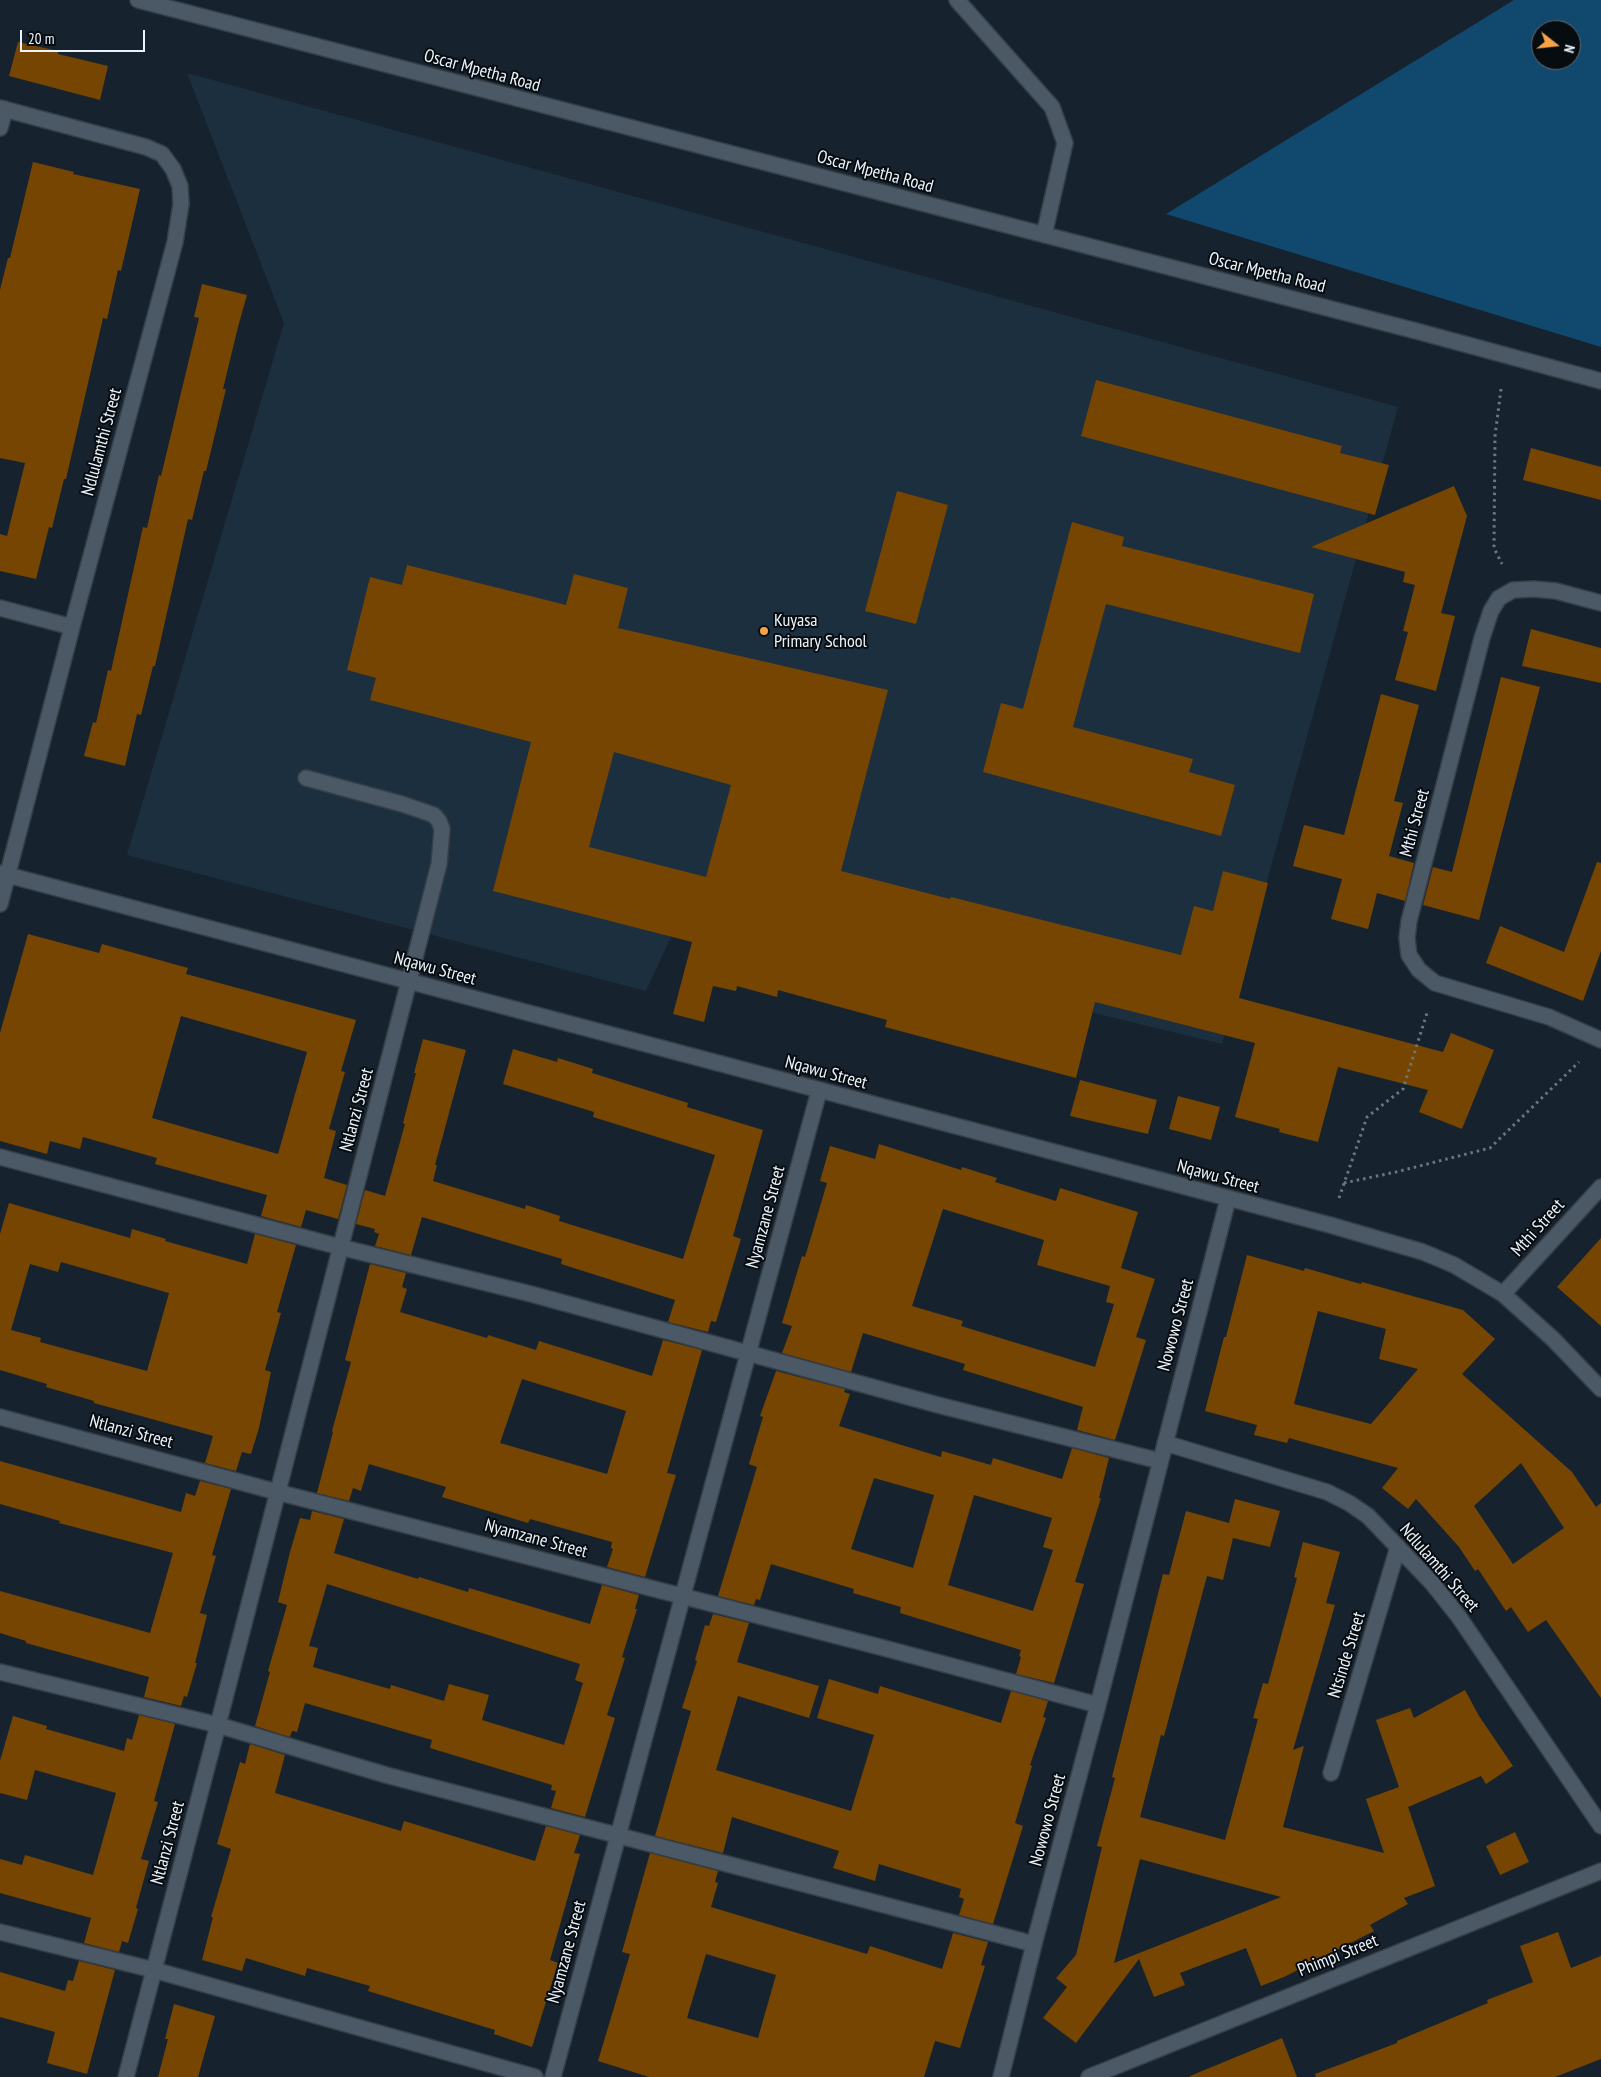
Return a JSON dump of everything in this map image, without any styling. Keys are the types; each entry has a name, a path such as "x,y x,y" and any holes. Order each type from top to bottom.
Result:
{"street":[{"name":"Oscar Mpetha Road","path":"138,0 783,166 1601,381"},
{"path":"957,0 1052,107 1065,143 1044,236"},
{"path":"0,128 2,109"},
{"name":"Ndlulamthi Street","path":"0,904 4,874 175,242 180,204 180,186 173,169 162,154 146,147 2,109"},
{"path":"1513,590 1534,588 1556,591 1601,603"},
{"name":"Mthi Street","path":"1513,590 1499,598 1491,611 1482,638 1409,921 1409,955 1418,970 1435,983 1550,1017 1601,1040"},
{"path":"0,608 72,627"},
{"name":"Ntlanzi Street","path":"126,2077 439,864 442,841 440,821 434,816 424,811 306,778"},
{"name":"Nqawu Street","path":"4,874 1330,1225 1423,1252 1454,1266 1503,1294 1553,1339 1601,1389"},
{"name":"Nyamzane Street","path":"553,2077 819,1091"},
{"path":"0,1157 340,1248 531,1294 938,1405 1160,1461"},
{"name":"Mthi Street","path":"1503,1294 1601,1187"},
{"name":"Nowowo Street","path":"1001,2077 1228,1199"},
{"name":"Ntlanzi Street","path":"0,1417 468,1541"},
{"name":"Ndlulamthi Street","path":"1165,1443 1327,1492 1349,1503 1368,1516 1432,1583 1459,1617 1601,1826"},
{"name":"Nyamzane Street","path":"468,1541 1098,1705"},
{"name":"Ntsinde Street","path":"1331,1773 1398,1547"},
{"path":"1,1672 218,1726 386,1775 1034,1944"},
{"name":"Phimpi Street","path":"1089,2077 1601,1871"},
{"path":"0,1932 154,1970 331,2018 535,2077"}],"path":[{"path":"1501,389 1495,436 1494,548 1513,590"},
{"path":"1330,1225 1366,1116 1402,1089 1420,1039 1435,983"},
{"path":"1344,1183 1490,1148 1601,1040"}],"shaded area":[{"path":"1514,0 1601,0 1601,347 1166,214"},
{"name":"Kuyasa Primary School","path":"187,73 1398,407 1222,1044 682,913 646,991 127,855 284,323"}],"building":[{"path":"18,42 58,51 58,54 108,66 100,100 9,76"},
{"path":"33,162 74,172 73,174 140,189 121,271 118,270 107,319 103,318 66,479 64,479 52,528 49,527 36,579 0,571 0,534 7,536 25,463 0,458 0,290 8,258 10,258"},
{"path":"202,284 247,295 223,389 226,389 206,471 204,471 192,520 188,519 155,666 153,666 141,715 137,714 125,766 84,756 93,722 96,723 108,670 111,671 143,527 147,528 159,475 161,476 199,318 194,317"},
{"path":"1096,380 1342,446 1340,453 1389,465 1375,515 1081,436"},
{"path":"1531,448 1601,467 1601,500 1523,480"},
{"path":"1454,486 1467,516 1441,613 1455,616 1436,691 1395,680 1408,632 1403,631 1415,585 1403,582 1405,572 1311,547"},
{"path":"897,491 948,505 916,624 865,611"},
{"path":"1072,522 1124,537 1122,546 1314,594 1300,653 1106,604 1073,727 1193,759 1189,772 1235,785 1221,836 983,772 1001,703 1023,709"},
{"path":"407,565 566,605 574,574 628,588 618,628 888,690 841,871 1181,955 1194,906 1213,911 1223,871 1268,883 1239,998 1443,1052 1451,1033 1494,1050 1462,1129 1419,1112 1428,1090 1338,1067 1318,1142 1279,1132 1280,1129 1235,1117 1255,1043 1095,1002 1076,1078 885,1027 887,1020 778,990 777,997 737,986 736,991 713,986 704,1022 673,1014 692,942 493,891 531,742 370,700 376,678 347,670 370,577 402,585","holes":["614,752 731,785 706,877 589,847"]},
{"path":"1531,629 1601,648 1601,683 1522,666"},
{"path":"1501,677 1540,687 1479,920 1423,905 1433,867 1452,872"},
{"path":"1381,694 1419,705 1394,801 1403,803 1389,856 1414,863 1405,901 1377,893 1368,929 1331,919 1342,879 1293,866 1304,825 1344,835"},
{"path":"1597,862 1601,863 1601,951 1583,1001 1486,963 1500,926 1564,952"},
{"path":"28,934 99,953 102,944 188,968 186,974 356,1020 341,1071 345,1072 329,1129 336,1131 324,1178 347,1185 338,1219 306,1210 301,1227 261,1216 267,1195 155,1164 157,1158 83,1137 80,1149 50,1141 47,1154 0,1141 0,1033","holes":["181,1016 307,1052 278,1154 152,1118"]},
{"path":"423,1039 466,1050 435,1165 437,1165 433,1181 525,1209 526,1205 560,1216 559,1221 683,1259 715,1155 593,1117 594,1112 503,1084 513,1049 557,1062 558,1058 593,1069 592,1073 688,1103 687,1107 763,1130 733,1236 741,1239 716,1322 711,1321 708,1332 668,1322 675,1300 561,1264 562,1259 422,1217 411,1255 375,1246 379,1234 374,1232 375,1229 356,1224 365,1190 385,1196 405,1124 403,1123"},
{"path":"1080,1080 1157,1100 1148,1134 1070,1116"},
{"path":"1178,1096 1220,1107 1211,1140 1169,1129"},
{"path":"879,1144 961,1170 962,1167 997,1178 995,1182 1056,1201 1060,1188 1138,1212 1121,1268 1155,1279 1136,1337 1146,1340 1115,1440 1077,1430 1083,1407 963,1370 965,1364 863,1333 851,1372 782,1353 792,1326 782,1323 802,1256 805,1257 827,1183 820,1181 830,1146 875,1159","holes":["943,1209 1044,1240 1037,1265 1110,1286 1106,1302 1114,1304 1095,1367 961,1326 963,1321 912,1306"]},
{"path":"9,1203 130,1238 132,1229 166,1239 165,1241 247,1264 255,1234 296,1245 277,1312 281,1313 265,1370 271,1372 259,1428 251,1454 242,1452 236,1471 205,1463 213,1436 94,1403 94,1401 46,1387 47,1384 0,1370 0,1234","holes":["61,1262 169,1293 147,1371 40,1342 41,1338 11,1330 30,1264 58,1272"]},
{"path":"1601,1238 1601,1326 1557,1287"},
{"path":"1247,1255 1304,1271 1305,1268 1361,1284 1362,1282 1463,1310 1495,1339 1462,1374 1572,1472 1596,1507 1601,1503 1601,1698 1546,1620 1528,1632 1511,1607 1506,1611 1478,1569 1475,1571 1459,1547 1416,1499 1408,1509 1382,1488 1398,1468 1289,1438 1287,1443 1254,1435 1257,1425 1205,1411 1224,1337 1226,1337","holes":["1318,1311 1386,1329 1379,1359 1418,1369 1371,1424 1294,1404","1521,1463 1564,1528 1513,1564 1474,1506"]},
{"path":"370,1264 406,1273 402,1287 407,1289 400,1312 487,1338 488,1335 536,1350 539,1341 652,1376 663,1340 702,1350 667,1473 676,1475 645,1577 607,1567 613,1549 611,1548 612,1542 530,1519 528,1523 442,1497 446,1487 369,1464 361,1491 353,1488 349,1501 317,1493 351,1362 345,1360","holes":["522,1379 626,1411 607,1474 500,1443"]},
{"path":"776,1371 845,1389 844,1392 850,1394 839,1426 941,1457 942,1451 991,1465 993,1458 1062,1479 1072,1448 1109,1458 1099,1498 1101,1498 1075,1582 1084,1584 1054,1683 1016,1674 1021,1650 900,1613 901,1607 853,1593 854,1589 771,1564 760,1600 756,1599 754,1605 718,1596 757,1467 749,1464 763,1417 760,1416","holes":["874,1478 934,1495 913,1568 851,1549","974,1495 1052,1518 1043,1547 1053,1550 1033,1611 948,1585"]},
{"path":"0,1461 181,1512 186,1493 195,1496 200,1481 231,1489 212,1555 216,1556 200,1613 207,1615 195,1663 197,1663 187,1697 184,1696 181,1706 144,1697 149,1677 26,1643 26,1641 0,1633 0,1591 150,1633 173,1553 59,1523 60,1521 0,1504"},
{"path":"1235,1499 1280,1511 1270,1547 1233,1538 1223,1580 1207,1576 1164,1736 1161,1735 1140,1817 1225,1840 1258,1719 1253,1718 1263,1683 1268,1684 1297,1578 1294,1577 1303,1542 1340,1552 1326,1603 1335,1605 1293,1750 1304,1746 1283,1827 1384,1853 1366,1799 1399,1787 1376,1720 1410,1708 1414,1718 1465,1690 1479,1716 1513,1766 1486,1784 1481,1776 1408,1807 1435,1886 1404,1898 1408,1904 1370,1925 1374,1931 1284,1977 1261,1986 1246,1948 1180,1973 1185,1985 1154,1997 1139,1959 1076,2043 1043,2018 1067,1987 1056,1978 1076,1955 1102,1847 1097,1846 1115,1778 1112,1777 1163,1574 1169,1575 1186,1511 1229,1523","holes":["1140,1859 1281,1897 1114,1963"]},
{"path":"312,1511 344,1519 334,1553 418,1579 419,1577 468,1592 469,1588 590,1624 602,1585 639,1595 635,1609 637,1609 622,1657 625,1658 607,1715 615,1718 585,1817 551,1808 556,1791 551,1790 552,1785 430,1748 432,1740 305,1703 297,1732 292,1731 290,1737 255,1726 287,1605 278,1602 290,1552 300,1518 310,1520","holes":["327,1584 580,1664 575,1680 583,1683 564,1745 482,1720 489,1695 449,1684 444,1701 391,1685 390,1689 313,1667 318,1648 309,1646"]},
{"path":"713,1614 749,1623 737,1662 819,1686 809,1718 738,1696 716,1770 851,1811 874,1735 817,1718 829,1679 878,1694 880,1686 1001,1723 1011,1691 1048,1701 1043,1717 1046,1718 1030,1765 1032,1766 1015,1823 1023,1826 993,1924 959,1915 964,1899 959,1897 961,1889 879,1864 875,1881 833,1868 839,1851 732,1817 723,1853 655,1836 691,1711 682,1708 697,1661 695,1660 705,1625 709,1626"},
{"path":"139,1715 175,1724 154,1801 158,1802 141,1859 149,1861 136,1908 138,1909 128,1943 122,1941 119,1952 84,1943 91,1918 0,1893 0,1859 22,1865 25,1855 93,1875 116,1793 35,1770 27,1800 0,1793 0,1761 13,1716 47,1726 46,1729 124,1751 127,1738 132,1740"},
{"path":"250,1744 285,1755 275,1793 401,1831 404,1821 535,1861 546,1826 580,1835 574,1853 580,1854 550,1960 558,1963 532,2047 494,2034 495,2030 368,1991 370,1986 307,1968 305,1976 246,1958 242,1971 202,1960 213,1917 211,1917 231,1849 217,1844 240,1762 245,1764"},
{"path":"1515,1832 1529,1862 1500,1875 1486,1846"},
{"path":"650,1853 718,1871 715,1882 718,1883 711,1907 867,1954 870,1946 942,1969 953,1933 988,1942 981,1965 985,1966 960,2048 935,2041 924,2077 649,2077 598,2061 630,1954 622,1952","holes":["706,1954 776,1975 758,2038 687,2018"]},
{"path":"1558,1932 1571,1968 1601,1956 1601,2059 1555,2077 1316,2077 1315,2074 1397,2043 1397,2041 1488,2003 1487,2000 1533,1982 1520,1946"},
{"path":"79,1961 115,1970 87,2074 47,2063 55,2032 0,2017 0,1972 65,1991 68,1980 73,1981"},
{"path":"174,2004 215,2016 198,2077 158,2077 168,2039 165,2039"},
{"path":"1282,2038 1297,2077 1190,2077 1190,2076"}],"place":[{"name":"Kuyasa Primary School","path":"764,631"}]}
